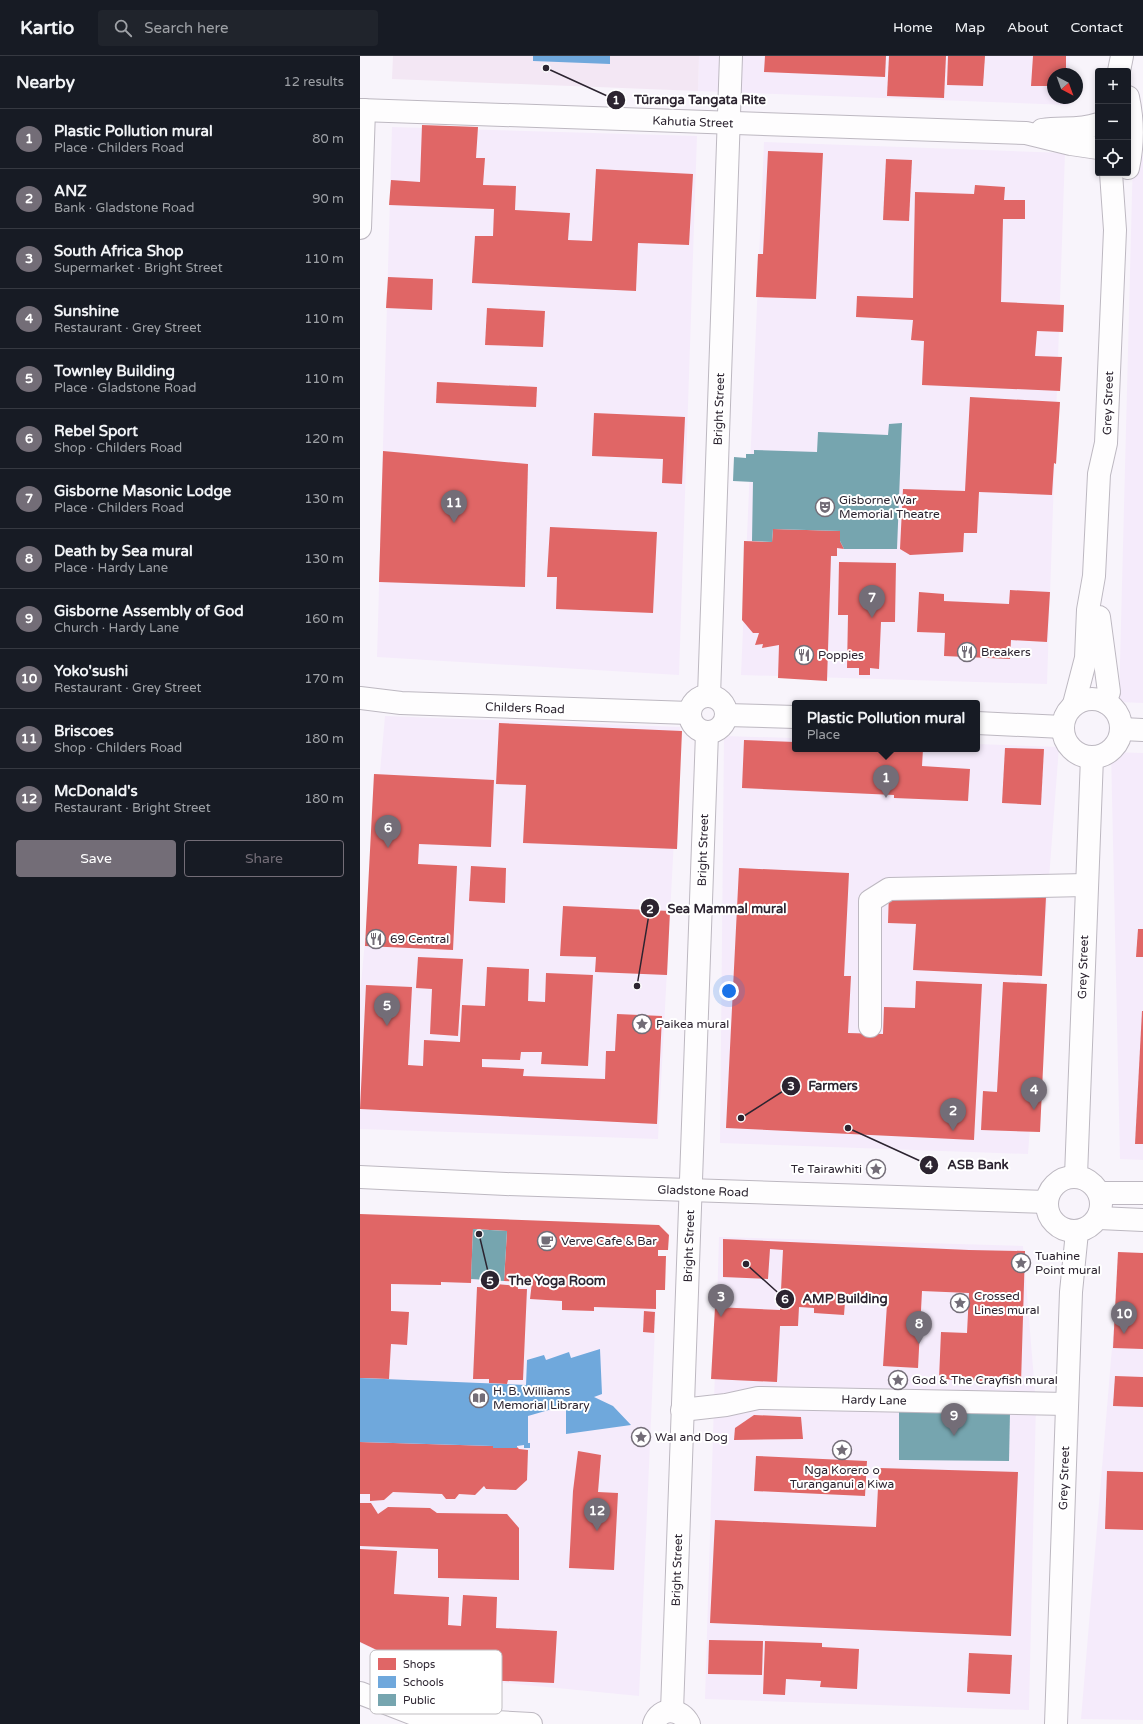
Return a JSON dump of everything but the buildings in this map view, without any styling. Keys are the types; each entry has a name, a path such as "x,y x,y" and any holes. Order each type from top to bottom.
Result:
{"street":[{"name":"Bright Street","path":"709,696 731,56"},
{"name":"Kahutia Street","path":"362,110 1026,133 1059,128 1084,129 1095,125"},
{"path":"360,228 362,110"},
{"name":"Grey Street","path":"1115,230 1132,161 1134,111"},
{"name":"Kahutia Street","path":"1026,133 1071,144 1095,148"},
{"name":"Grey Street","path":"1074,704 1085,667 1088,610 1094,576 1099,474 1106,443 1115,230 1111,176"},
{"name":"Grey Street","path":"1094,576 1109,692 1105,702"},
{"path":"702,696 716,698 722,702 726,708 726,715 720,728 714,732 707,733 700,731 694,726 690,720 690,713 696,700 702,696"},
{"name":"Childers Road","path":"360,698 408,703 690,713"},
{"path":"1088,700 1105,702 1132,729 1120,737 1112,749 1106,754 1092,757 1075,751 1065,738 1063,727 1064,718 1074,704 1088,700"},
{"path":"726,715 792,718"},
{"path":"980,724 1063,727"},
{"name":"Bright Street","path":"680,1718 682,1410 692,1190 707,733"},
{"name":"Grey Street","path":"1076,1176 1092,757"},
{"path":"870,1026 870,901 889,889 1086,885"},
{"path":"1076,1176 1087,1180 1095,1186 1100,1193 1102,1201 1099,1218 1086,1229 1077,1232 1065,1230 1056,1224 1048,1211 1047,1202 1053,1186 1068,1177 1076,1176"},
{"name":"Gladstone Road","path":"360,1177 1047,1202"},
{"path":"1100,1193 1143,1193"},
{"path":"1099,1218 1143,1220"},
{"name":"Grey Street","path":"1056,1724 1071,1292 1077,1232"},
{"name":"Hardy Lane","path":"682,1410 726,1405 758,1398 1067,1404"},
{"path":"360,1693 370,1697"},
{"path":"414,1714 424,1718 531,1724"},
{"path":"654,1724 662,1714 680,1718"}],"shaded area":[{"path":"393,56 699,56 698,91 392,79"},
{"path":"699,56 1070,56 1069,68 1047,68 1047,104 1068,105 698,91"},
{"path":"392,127 697,136 679,675 377,657"},
{"path":"764,142 1065,153 1047,684 741,675"},
{"path":"1133,155 1143,155 1143,703 1119,702"},
{"path":"385,716 680,727 658,1139 360,1129 360,996"},
{"path":"724,736 792,738 792,752 980,752 980,744 1059,747 1028,1154 720,1143"},
{"path":"1111,752 1143,753 1143,1160 1120,1159"},
{"path":"360,1226 659,1236 639,1696 502,1683 502,1650 376,1650 360,1643"},
{"path":"719,1237 1023,1246 1036,1404 1029,1710 705,1699"},
{"path":"1120,1252 1143,1253 1143,1720 1081,1719"}],"place":[{"name":"Tūranga Tangata Rite","path":"546,68"},
{"name":"Gisborne War Memorial Theatre","path":"825,507"},
{"name":"Briscoes","path":"454,523"},
{"name":"Gisborne Masonic Lodge","path":"872,618"},
{"name":"Breakers","path":"967,652"},
{"name":"Poppies","path":"804,655"},
{"name":"Plastic Pollution mural","path":"886,798"},
{"name":"Rebel Sport","path":"388,848"},
{"name":"69 Central","path":"376,939"},
{"name":"Sea Mammal mural","path":"637,986"},
{"name":"Paikea mural","path":"642,1024"},
{"name":"Townley Building","path":"387,1026"},
{"name":"Sunshine","path":"1034,1110"},
{"name":"Farmers","path":"741,1118"},
{"name":"ASB Bank","path":"848,1128"},
{"name":"ANZ","path":"953,1131"},
{"name":"Te Tairawhiti","path":"876,1169"},
{"name":"The Yoga Room","path":"479,1234"},
{"name":"Verve Cafe & Bar","path":"547,1241"},
{"name":"Tuahine Point mural","path":"1021,1263"},
{"name":"AMP Building","path":"746,1264"},
{"name":"Crossed Lines mural","path":"960,1303"},
{"name":"South Africa Shop","path":"721,1317"},
{"name":"Yoko'sushi","path":"1124,1334"},
{"name":"Death by Sea mural","path":"919,1344"},
{"name":"God & The Crayfish mural","path":"898,1380"},
{"name":"H. B. Williams Memorial Library","path":"479,1398"},
{"name":"Gisborne Assembly of God","path":"954,1436"},
{"name":"Wal and Dog","path":"641,1437"},
{"name":"Nga Korero o Turanganui a Kiwa","path":"842,1450"},
{"name":"McDonald's","path":"597,1531"}]}
